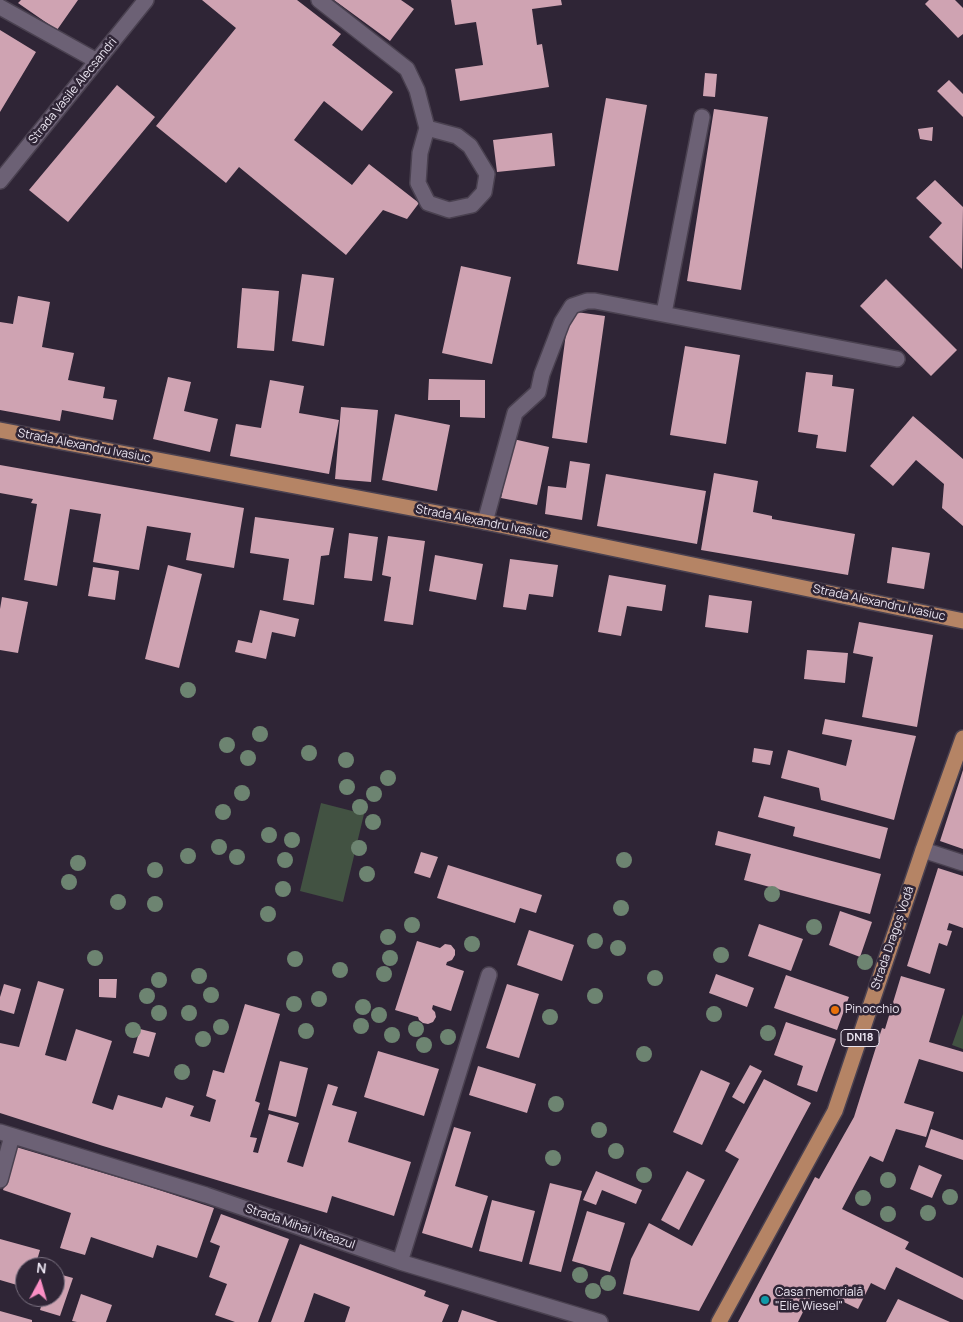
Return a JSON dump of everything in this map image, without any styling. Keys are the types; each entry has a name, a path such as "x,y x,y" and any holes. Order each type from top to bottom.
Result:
{"main road":[{"name":"Strada Alexandru Ivasiuc","path":"0,430 486,522 963,621"},
{"name":"Strada Dragoș Vodă","path":"719,1322 835,1111 963,738"}],"street":[{"name":"Strada Vasile Alecsandri","path":"0,182 146,0"},
{"path":"319,0 407,69 417,90 427,128 420,153 418,183 428,203 449,210 472,205 484,192 487,174 470,146 456,136 427,128"},
{"path":"0,7 97,61"},
{"path":"664,313 702,117"},
{"path":"486,522 515,413 538,392 542,374 562,322 572,306 587,301 595,301 897,358"},
{"path":"923,850 963,863"},
{"path":"400,1262 489,976"},
{"path":"0,1180 6,1134"},
{"name":"Strada Mihai Viteazul","path":"6,1134 206,1195 400,1262 600,1322"}],"green space":[{"path":"321,803 364,814 343,902 300,891"},
{"path":"963,1014 963,1049 952,1045"}],"building":[{"path":"21,0 78,0 57,30 18,3"},
{"path":"202,0 297,0 341,34 332,45 393,92 362,131 324,101 294,140 352,185 369,164 419,203 407,219 383,210 346,255 239,167 226,183 156,126 236,28"},
{"path":"334,0 401,0 414,9 390,41"},
{"path":"451,0 561,0 562,5 532,9 537,45 542,44 549,87 460,101 455,69 483,65 476,22 455,25"},
{"path":"929,0 955,0 963,8 963,34 958,38 925,4"},
{"path":"0,30 36,52 0,112"},
{"path":"705,73 717,74 715,97 703,96"},
{"path":"949,80 963,94 963,117 937,91"},
{"path":"117,85 155,117 68,222 29,190"},
{"path":"606,98 647,105 618,271 577,264"},
{"path":"714,109 768,117 741,290 687,281"},
{"path":"933,127 932,141 920,139 918,129"},
{"path":"552,133 555,166 497,172 493,140"},
{"path":"935,180 963,207 962,269 929,237 942,223 916,198"},
{"path":"461,266 511,277 492,364 442,353"},
{"path":"302,274 334,278 324,346 292,341"},
{"path":"886,279 957,350 931,376 860,306"},
{"path":"242,288 279,291 274,351 237,348"},
{"path":"18,296 50,302 42,347 74,353 68,380 105,387 103,398 117,400 113,420 62,410 60,421 0,410 0,322 13,324"},
{"path":"569,311 605,316 587,443 552,438"},
{"path":"685,346 740,355 726,444 670,435"},
{"path":"806,372 833,375 832,386 854,389 846,452 816,448 818,435 798,432"},
{"path":"168,377 191,382 184,411 218,419 210,452 153,439"},
{"path":"429,379 485,380 485,418 460,417 460,400 428,400"},
{"path":"270,380 304,386 299,413 339,420 329,474 230,456 236,424 261,428"},
{"path":"341,407 378,410 371,482 335,479"},
{"path":"395,414 450,425 437,491 382,480"},
{"path":"913,416 963,459 963,526 942,508 944,484 916,460 893,486 870,466"},
{"path":"513,439 549,447 537,505 501,498"},
{"path":"570,461 590,464 582,520 545,514 548,486 566,488"},
{"path":"0,465 244,508 234,568 186,560 191,533 147,526 139,570 93,562 101,514 70,509 57,586 24,580 37,504 31,503 33,499 0,493"},
{"path":"714,473 758,481 753,512 772,516 772,519 855,534 848,575 701,550"},
{"path":"606,474 706,491 697,544 597,526"},
{"path":"255,517 334,528 329,555 321,556 314,605 283,600 289,559 250,553"},
{"path":"349,533 378,537 372,581 344,578"},
{"path":"388,536 425,541 413,625 384,621 391,577 382,575"},
{"path":"892,547 930,553 924,589 887,583"},
{"path":"435,555 483,564 476,600 429,591"},
{"path":"510,559 558,565 553,597 529,594 526,610 503,607"},
{"path":"168,565 202,574 179,668 145,659"},
{"path":"93,567 119,571 115,600 88,596"},
{"path":"609,575 666,585 662,611 627,606 621,636 598,632"},
{"path":"709,595 752,601 748,633 705,627"},
{"path":"2,597 28,602 18,653 0,650 0,609"},
{"path":"260,610 299,619 295,637 272,632 266,659 235,652 238,640 252,643"},
{"path":"859,622 933,635 917,727 862,717 873,657 853,653"},
{"path":"807,650 848,653 845,683 804,679"},
{"path":"825,719 916,736 894,820 821,800 819,788 781,778 788,750 846,766 852,740 822,734"},
{"path":"754,748 773,751 770,765 752,762"},
{"path":"963,770 963,849 940,841"},
{"path":"764,796 888,828 880,859 793,836 795,827 758,817"},
{"path":"718,831 881,874 870,914 744,880 751,854 715,845"},
{"path":"421,852 438,857 430,878 414,873"},
{"path":"448,865 542,895 536,913 520,908 515,923 437,898"},
{"path":"938,868 963,876 963,928 949,923 947,930 952,931 947,946 939,943 930,974 907,966"},
{"path":"840,911 872,922 860,957 829,945"},
{"path":"759,924 803,939 791,971 748,956"},
{"path":"529,930 574,945 562,981 517,965"},
{"path":"417,941 440,948 445,944 451,945 455,950 455,955 446,965 464,971 451,1011 433,1005 432,1009 436,1017 433,1022 428,1024 423,1023 418,1017 395,1010"},
{"path":"716,974 754,988 747,1007 709,993"},
{"path":"786,975 849,997 837,1030 774,1008"},
{"path":"901,976 945,989 929,1042 963,1052 963,1072 919,1059 904,1103 934,1112 926,1137 896,1129 883,1162 870,1156 842,1209 909,1242 905,1249 963,1278 963,1300 896,1267 885,1290 871,1283 858,1309 815,1288 798,1322 738,1322 815,1177 819,1179 854,1117 882,1028 885,1029"},
{"path":"99,979 117,979 116,998 99,997"},
{"path":"38,981 64,989 45,1055 66,1061 76,1029 112,1041 92,1103 113,1110 118,1095 162,1108 166,1097 194,1106 190,1116 210,1122 216,1100 206,1096 213,1070 224,1073 245,1004 280,1014 255,1101 260,1103 250,1137 257,1138 253,1152 258,1153 269,1114 299,1123 287,1162 303,1167 328,1084 338,1087 332,1105 357,1112 348,1142 411,1162 394,1216 332,1196 327,1213 0,1113 0,1043 19,1047"},
{"path":"4,984 21,989 14,1014 0,1010 0,997"},
{"path":"507,984 539,994 519,1058 486,1048"},
{"path":"786,1022 836,1039 817,1092 797,1085 803,1066 774,1055"},
{"path":"140,1029 156,1033 149,1057 133,1053"},
{"path":"378,1051 439,1069 424,1116 364,1097"},
{"path":"280,1061 308,1068 296,1117 268,1110"},
{"path":"750,1065 762,1071 744,1104 732,1097"},
{"path":"478,1066 536,1084 527,1113 469,1095"},
{"path":"701,1070 730,1083 702,1145 673,1132"},
{"path":"764,1079 811,1103 699,1311 623,1294 631,1259 649,1223 692,1246 739,1159 725,1151"},
{"path":"454,1127 471,1132 455,1186 488,1196 472,1248 422,1233"},
{"path":"931,1129 963,1140 963,1160 925,1147"},
{"path":"16,1147 214,1208 197,1258 157,1245 153,1258 91,1237 85,1255 60,1248 71,1213 3,1190"},
{"path":"919,1165 942,1175 932,1198 910,1189"},
{"path":"596,1171 642,1190 636,1204 602,1190 596,1205 583,1200"},
{"path":"687,1171 705,1180 679,1230 661,1220"},
{"path":"550,1183 582,1191 561,1272 529,1264"},
{"path":"492,1200 535,1211 522,1262 479,1251"},
{"path":"587,1211 625,1223 610,1272 572,1261"},
{"path":"221,1214 289,1239 258,1322 235,1322 215,1315 227,1284 209,1277 220,1246 210,1242"},
{"path":"0,1239 40,1250 38,1257 15,1257 15,1284 0,1280"},
{"path":"300,1244 426,1291 424,1296 449,1305 442,1322 345,1322 350,1307 314,1293 304,1322 271,1322"},
{"path":"65,1276 73,1278 65,1301"},
{"path":"81,1294 112,1305 106,1322 72,1321"},
{"path":"898,1299 950,1322 886,1322"},
{"path":"41,1307 63,1307 60,1316 40,1310"},
{"path":"462,1310 498,1322 458,1322"},
{"path":"0,1311 32,1320 32,1322 0,1322"}],"place":[{"name":"Pinocchio","path":"835,1010"},
{"name":"Casa memorială \"Elie Wiesel\"","path":"765,1300"}]}
